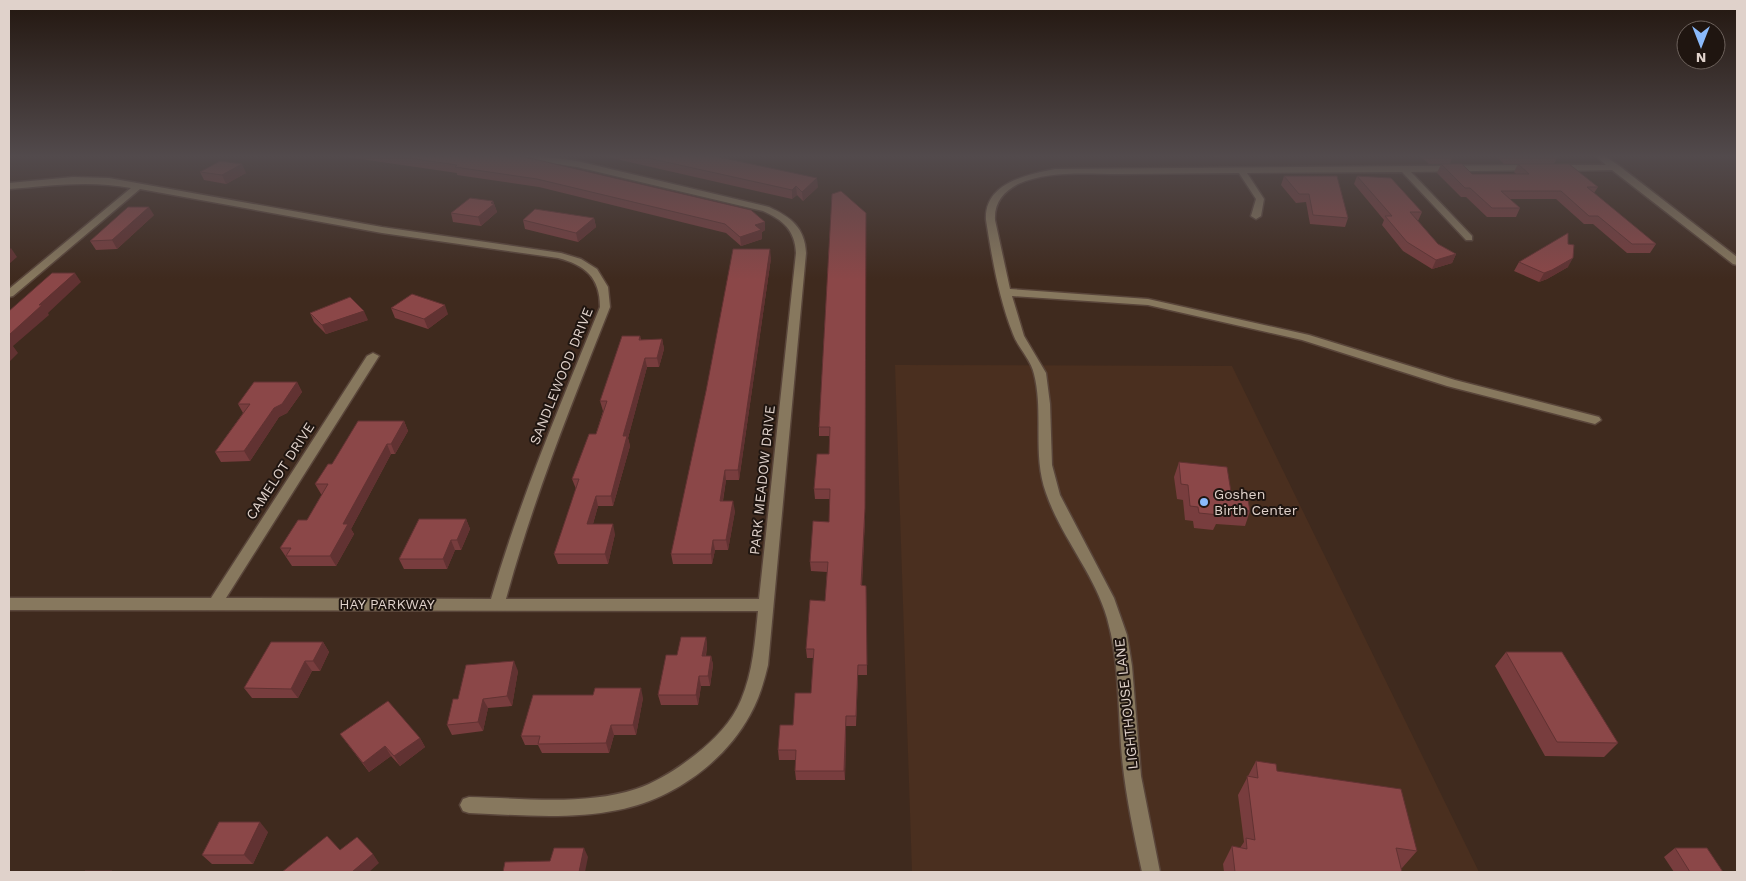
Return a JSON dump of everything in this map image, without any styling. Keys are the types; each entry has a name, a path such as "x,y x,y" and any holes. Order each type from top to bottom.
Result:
{"street":[{"path":"9,294 125,197"},
{"name":"SANDLEWOOD DRIVE","path":"199,197 390,232 558,256 583,263 595,272 603,285 605,307 543,462 511,554 497,604"},
{"name":"PARK MEADOW DRIVE","path":"469,805 594,805 620,801 650,791 676,778 703,760 724,739 743,713 755,687 760,665 801,253 800,236 796,229 778,214 753,205 719,197"},
{"name":"LIGHTHOUSE LANE","path":"997,197 990,213 1006,292 1018,335 1039,371 1044,399 1043,456 1053,495 1104,590 1119,634 1131,763 1151,872"},
{"path":"1256,216 1259,197"},
{"path":"1430,197 1469,238"},
{"path":"1654,197 1737,262"},
{"path":"1006,292 1157,304 1305,337 1451,384 1596,420"},
{"name":"CAMELOT DRIVE","path":"215,604 373,356"},
{"name":"HAY PARKWAY","path":"9,604 765,605"}],"shaded area":[{"path":"895,365 1232,366 1479,872 912,872"}],"building":[{"path":"613,197 696,197 751,210 765,222 755,225 761,230 740,237 725,224"},
{"path":"832,197 848,197 866,213 865,508 861,585 866,586 867,665 858,665 856,716 846,716 844,771 795,771 796,750 778,750 780,725 793,725 795,693 811,693 814,649 806,649 810,600 825,601 828,562 810,562 813,521 829,522 830,489 814,489 817,454 829,454 830,427 819,427"},
{"path":"1310,197 1343,197 1348,218 1313,215"},
{"path":"1375,197 1408,197 1422,212 1410,212 1438,244 1456,254 1436,260 1407,242 1385,216 1392,216"},
{"path":"1480,197 1508,197 1520,208 1492,208"},
{"path":"1568,197 1599,197 1656,244 1632,244 1598,216 1589,216"},
{"path":"470,198 493,201 491,203 494,204 478,217 451,213"},
{"path":"128,207 149,207 112,240 90,241"},
{"path":"535,209 594,218 576,233 523,220"},
{"path":"1568,233 1568,244 1574,245 1573,258 1544,273 1519,262"},
{"path":"733,249 770,249 738,470 725,470 720,501 733,501 726,540 713,540 711,554 671,554 706,391"},
{"path":"52,273 75,273 9,335 9,311"},
{"path":"412,294 445,305 424,319 391,308"},
{"path":"350,297 364,311 322,325 310,313"},
{"path":"622,336 640,336 639,340 662,339 657,358 645,358 623,436 627,436 611,496 596,496 587,524 613,524 605,554 554,554 579,479 572,479 589,434 596,434 607,401 600,401"},
{"path":"254,382 297,382 282,404 274,408 244,451 215,452 250,404 238,404"},
{"path":"358,421 404,421 391,444 387,444 343,524 348,524 330,556 286,556 291,548 280,548 298,520 307,520 328,484 315,484 328,464 332,464"},
{"path":"1179,462 1227,467 1231,492 1247,494 1250,511 1218,509 1219,515 1199,513 1198,507 1190,506 1188,485 1181,484"},
{"path":"419,519 466,519 457,540 451,540 443,559 399,559"},
{"path":"681,637 706,637 702,656 711,656 708,676 699,676 696,695 658,695 666,655 677,655"},
{"path":"271,642 323,642 313,661 305,661 291,689 244,688"},
{"path":"1506,652 1562,652 1618,743 1557,742"},
{"path":"514,661 507,696 483,699 478,722 447,725 453,699 458,699 466,665"},
{"path":"595,688 641,688 633,725 611,725 606,743 538,744 540,736 521,736 533,695 593,695"},
{"path":"388,701 420,738 394,756 385,746 363,763 340,734"},
{"path":"1256,761 1276,764 1277,771 1401,789 1417,851 1396,848 1402,872 1235,872 1232,846 1247,849 1246,838 1255,840 1247,776 1258,778"},
{"path":"219,822 260,822 244,855 202,855"},
{"path":"327,836 340,850 357,837 373,854 352,872 282,872"},
{"path":"554,848 584,848 579,872 503,872 505,862 550,861"},
{"path":"1675,848 1707,848 1723,872 1690,872"},
{"path":"85,871 112,871 84,872"}],"place":[{"name":"Goshen Birth Center","path":"1204,502"}]}
